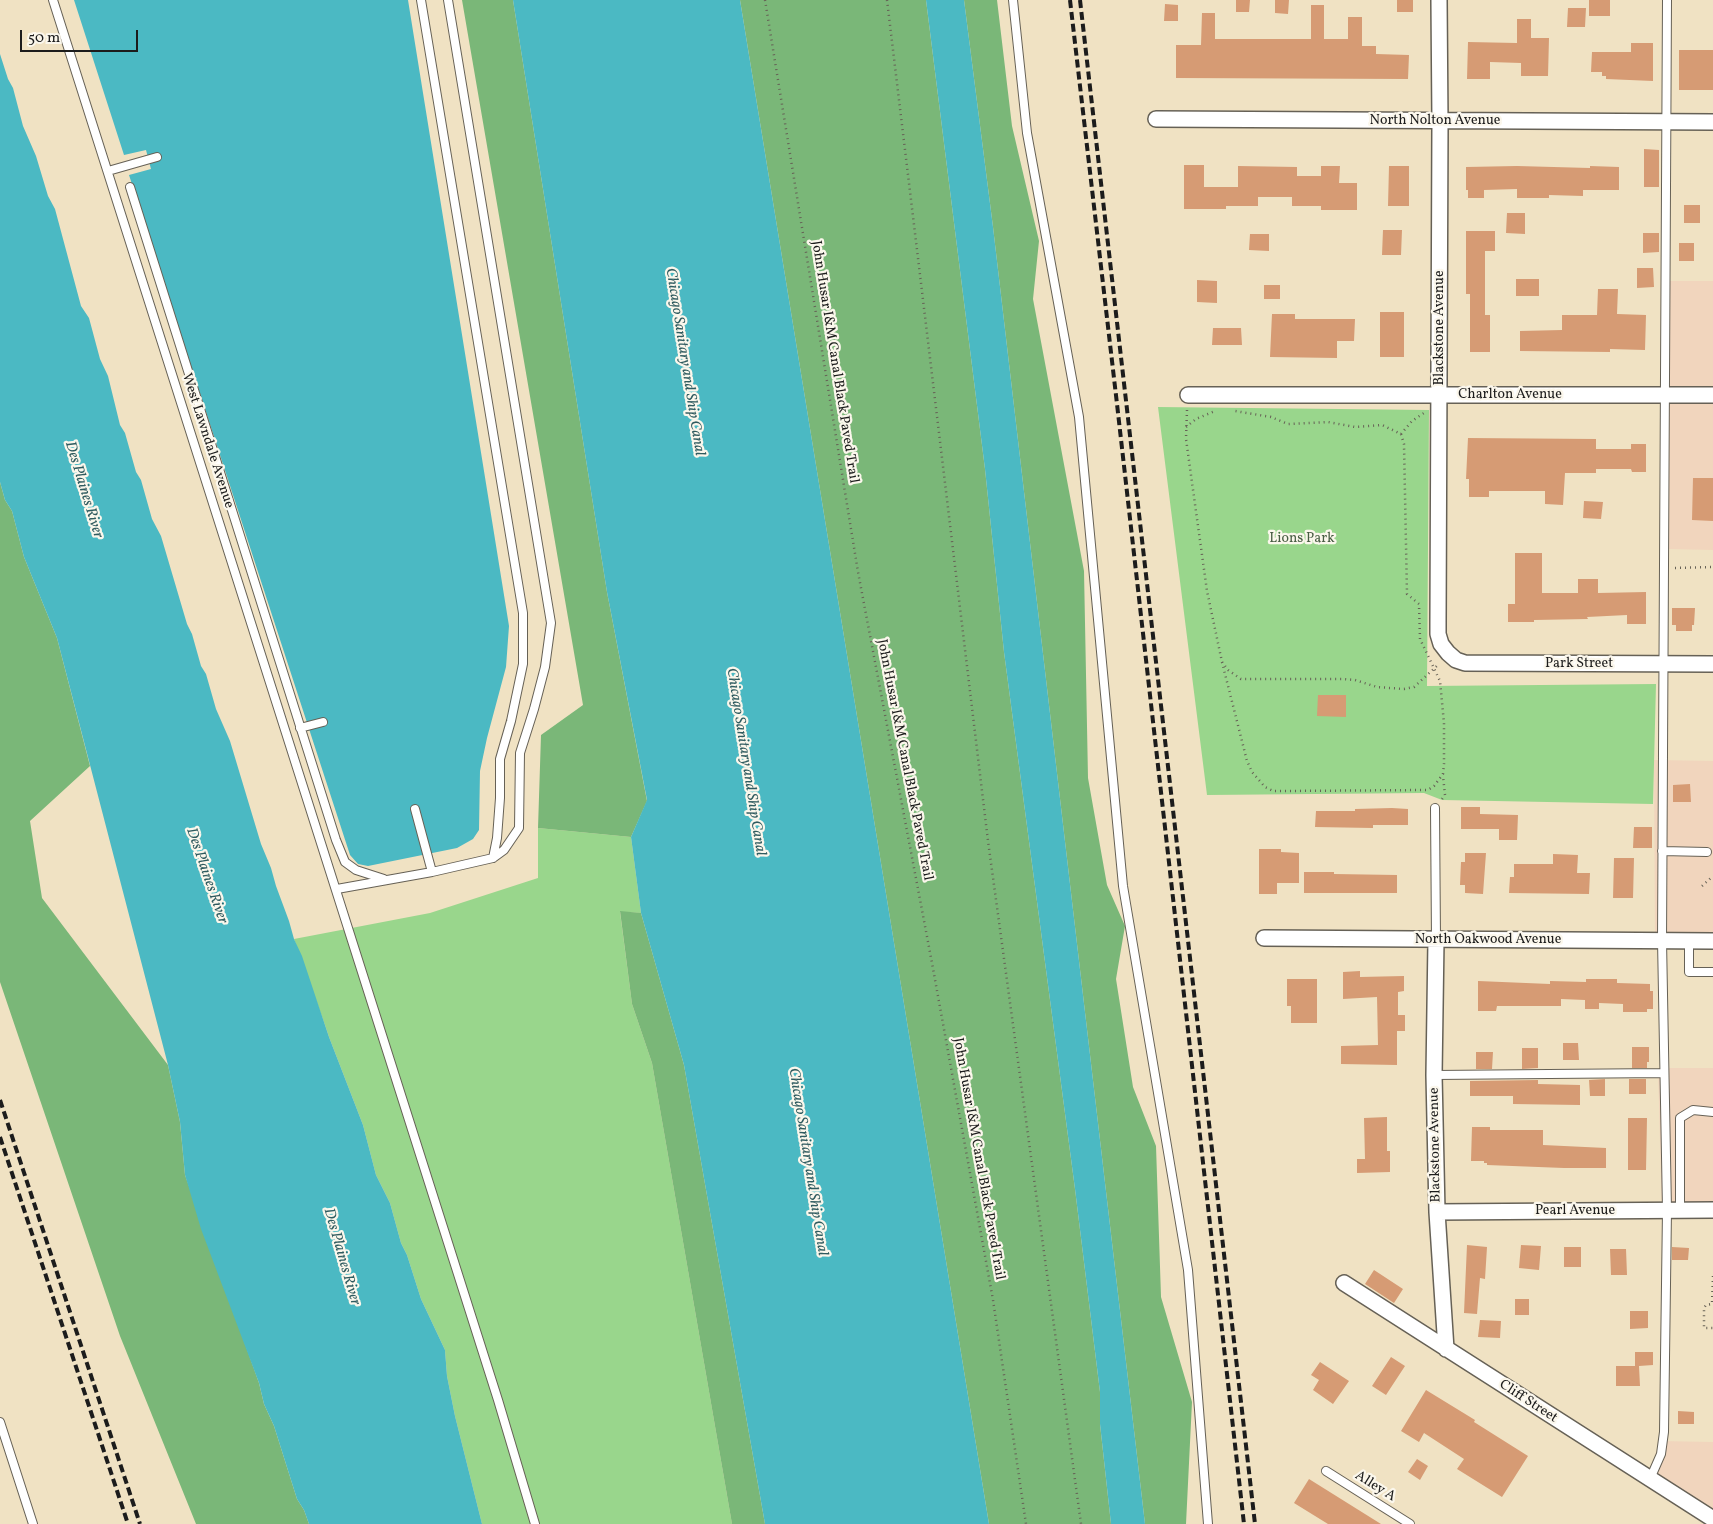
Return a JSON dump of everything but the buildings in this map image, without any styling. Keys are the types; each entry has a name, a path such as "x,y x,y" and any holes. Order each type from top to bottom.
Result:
{"street":[{"name":"Blackstone Avenue","path":"1440,0 1438,634 1441,644 1448,653"},
{"name":"North Nolton Avenue","path":"1156,119 1713,122"},
{"name":"Charlton Avenue","path":"1188,395 1439,401 1664,394 1713,395"},
{"name":"Park Street","path":"1448,653 1456,660 1465,663 1713,664"},
{"name":"North Oakwood Avenue","path":"1264,938 1713,941"},
{"name":"Blackstone Avenue","path":"1436,940 1434,1075 1437,1212 1446,1349"},
{"name":"Pearl Avenue","path":"1437,1212 1713,1210"},
{"name":"Cliff Street","path":"1344,1283 1713,1519"}],"lane":[{"name":"West Lawndale Avenue","path":"53,0 337,889 498,1400 534,1524"},
{"path":"421,0 523,613 523,664 511,721 500,759 500,798 497,838 493,858"},
{"path":"337,889 432,872 493,858 504,850 518,828 520,753 545,667 552,623 448,0"},
{"path":"1013,0 1026,133 1079,417 1123,886 1188,1270 1208,1524"},
{"path":"1666,0 1662,940 1664,1073 1674,1210"},
{"path":"108,171 157,157"},
{"path":"130,186 336,840 345,862 356,870 386,880"},
{"path":"300,728 323,722"},
{"path":"1435,808 1436,940"},
{"path":"415,809 432,872"},
{"path":"1662,851 1707,852"},
{"path":"1689,940 1689,972 1713,972"},
{"path":"1434,1075 1664,1073"},
{"path":"1650,1479 1661,1454 1664,1432 1680,1118 1693,1110 1713,1112"},
{"path":"0,1422 33,1524"},
{"name":"Alley A","path":"1326,1470 1410,1524"}],"path":[{"name":"John Husar I&M Canal Black Paved Trail","path":"765,0 858,572 993,1300 1026,1524"},
{"path":"887,0 988,841 1081,1524"},
{"path":"1188,395 1186,439 1208,590 1222,662 1247,761 1252,772 1265,787 1282,791 1428,790 1434,786 1442,774"},
{"path":"1401,434 1412,421 1439,401"},
{"path":"1186,427 1196,419 1219,410"},
{"path":"1227,410 1270,417 1288,424 1328,422 1355,427 1382,426 1401,434"},
{"path":"1401,434 1404,444 1408,594 1419,604 1420,639 1440,681 1442,696 1444,764 1442,774 1445,795 1435,808"},
{"path":"1663,568 1713,567"},
{"path":"1222,662 1228,670 1241,679 1343,679 1355,680 1387,689 1404,689 1414,687 1434,670 1448,653"},
{"path":"1702,886 1713,876"},
{"path":"1713,1276 1712,1304 1706,1305 1704,1308 1704,1328 1713,1328"}],"shaded area":[{"path":"1661,281 1713,281 1713,550 1669,549"},
{"path":"1654,760 1713,761 1713,945 1655,945"},
{"path":"1658,1068 1713,1068 1713,1215 1662,1215"},
{"path":"1659,1441 1713,1442 1713,1515 1650,1476"}],"green space":[{"path":"462,0 513,0 607,592 647,801 631,837 538,828 541,735 583,705"},
{"path":"740,0 926,0 985,469 1004,652 1100,1392 1100,1424 1111,1524 989,1524"},
{"path":"964,0 997,0 1012,126 1039,241 1033,299 1084,571 1088,778 1107,885 1125,926 1116,979 1133,1087 1156,1146 1161,1297 1192,1402 1186,1524 1145,1524 993,227"},
{"name":"Lions Park","path":"1158,407 1429,410 1427,686 1656,684 1653,804 1442,800 1424,793 1207,795"},
{"path":"0,482 5,500 12,511 24,557 57,638 90,766 30,821 42,898 168,1065 180,1122 185,1175 259,1383 264,1404 274,1426 297,1499 304,1510 309,1524 196,1524 120,1336 0,982"},
{"path":"538,828 631,837 641,913 620,912 632,1004 652,1063 732,1524 482,1524 455,1416 447,1376 445,1350 421,1299 407,1255 401,1243 390,1203 376,1175 363,1125 294,939 430,913 538,878"},
{"path":"620,911 641,913 684,1065 765,1524 732,1524 652,1063 632,1004"}],"water":[{"path":"74,0 408,0 509,626 506,667 480,771 479,830 473,839 457,848 368,866 358,864 350,855 129,175 151,169 146,150 124,155"},
{"name":"Chicago Sanitary and Ship Canal","path":"513,0 740,0 989,1524 765,1524 684,1065 641,913 631,837 647,800 607,592"},
{"path":"926,0 964,0 993,227 1145,1524 1111,1524 1100,1424 1100,1392 1004,652 985,469"},
{"name":"Des Plaines River","path":"0,54 13,88 23,126 36,156 48,196 55,209 81,306 89,318 100,359 108,376 120,425 125,433 136,472 141,480 152,519 161,536 201,666 206,674 216,709 230,741 261,844 329,1037 363,1125 376,1175 390,1203 401,1243 407,1255 421,1299 445,1350 447,1376 455,1416 482,1524 309,1524 304,1510 297,1499 274,1426 264,1404 259,1383 201,1229 185,1175 180,1122 168,1065 57,638 24,557 12,511 5,500 0,482"}],"railway":[{"path":"1070,0 1244,1524"},
{"path":"1080,0 1255,1524"},
{"path":"0,1100 140,1524"},
{"path":"0,1137 128,1524"}]}
